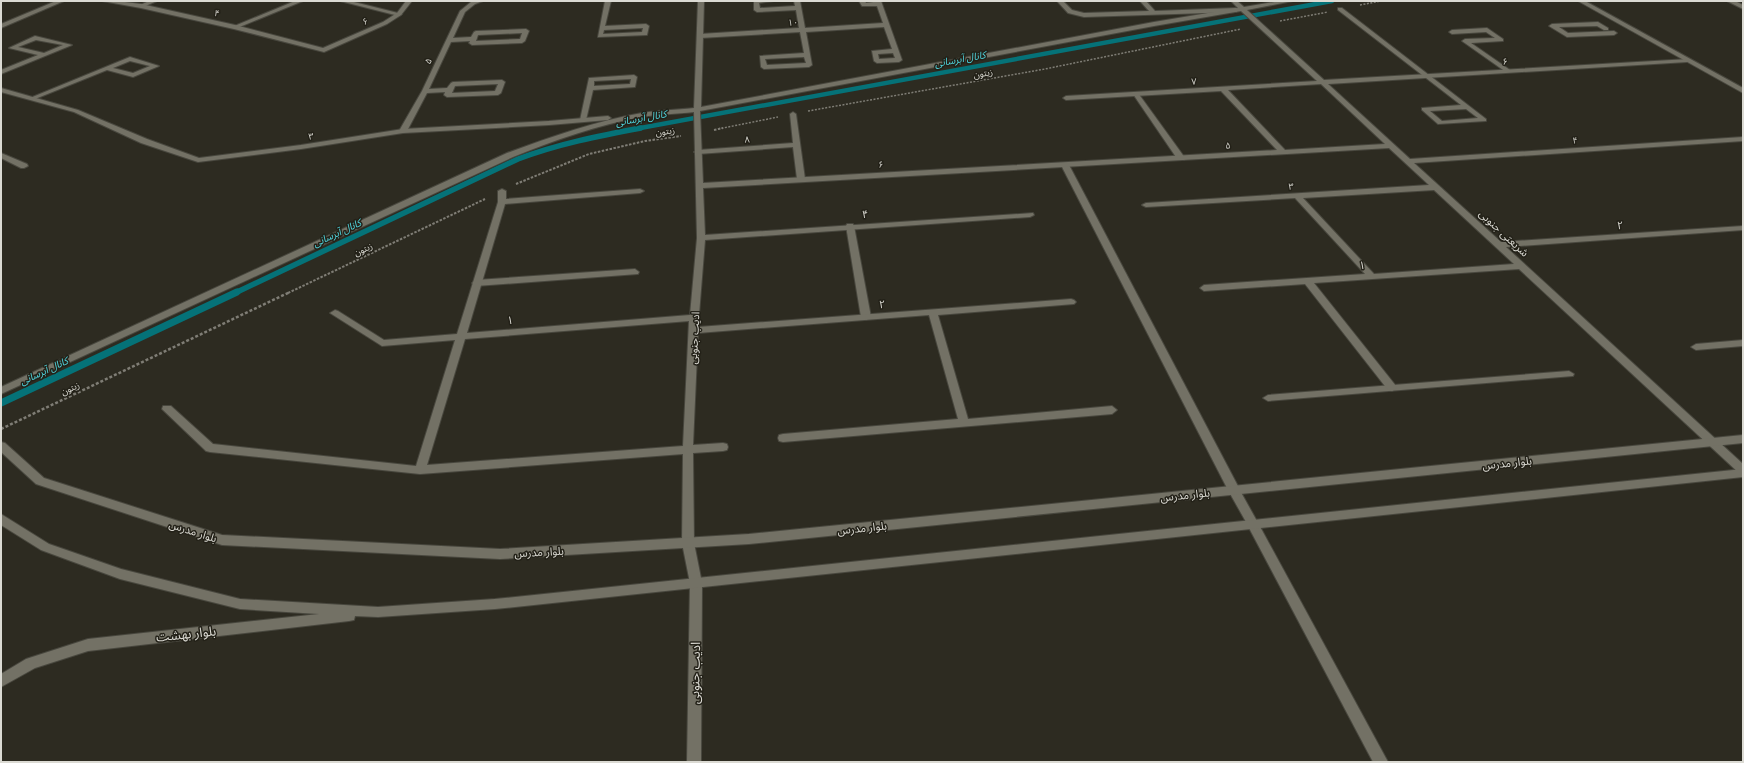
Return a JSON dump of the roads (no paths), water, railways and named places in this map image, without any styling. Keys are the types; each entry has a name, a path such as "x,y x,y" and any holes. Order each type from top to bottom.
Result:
{"street":[{"path":"1,26 61,1"},
{"name":"۴","path":"105,1 141,6 235,27 324,50"},
{"path":"141,6 154,1"},
{"path":"235,27 300,1"},
{"path":"344,1 399,14"},
{"name":"۶","path":"324,50 385,23 399,14 409,1"},
{"name":"۵","path":"403,131 425,92 463,11 473,3 480,1"},
{"path":"602,28 646,26 645,34 600,36 608,1"},
{"path":"697,110 701,1"},
{"path":"771,1 756,2 757,10 798,8"},
{"path":"797,1 809,65 764,67 762,57 807,55"},
{"path":"862,1 864,5 878,3 896,51"},
{"path":"1060,1 1068,12 1073,14 1244,10"},
{"path":"1143,1 1154,13"},
{"name":"شریعتی جنوبی","path":"1234,1 1324,82 1743,470"},
{"path":"1,391 510,155 549,140 636,116 697,110 1146,26 1290,1"},
{"path":"1581,1 1743,91"},
{"path":"1730,1 1743,7"},
{"path":"1340,9 1484,120 1440,123 1424,109 1467,107"},
{"path":"1606,29 1614,33 1567,35 1552,26 1598,24 1606,29 1629,27"},
{"name":"۱۰","path":"700,36 887,25"},
{"path":"1465,42 1501,40 1486,30 1452,32 1465,42 1508,71"},
{"path":"526,31 522,41 472,44 474,39 476,33 526,31"},
{"path":"1,72 68,45 35,38 12,48 45,54"},
{"path":"449,40 474,39"},
{"path":"33,98 107,68 130,59 156,66 133,75 107,68"},
{"name":"۶","path":"1324,82 1687,60"},
{"path":"583,120 590,88 592,79 634,77 633,86 590,88"},
{"path":"502,82 498,93 447,95 450,90 453,84 502,82"},
{"name":"۷","path":"1066,98 1324,82"},
{"path":"1222,88 1283,152"},
{"name":"۳","path":"1,90 76,111 144,141 198,160 301,147 403,131 636,116"},
{"path":"425,92 450,90"},
{"path":"1136,94 1181,158"},
{"name":"ادیب جنوبی","path":"694,762 696,583 688,543 688,437 695,330 694,318 701,238 698,186 697,110"},
{"path":"793,114 801,179"},
{"name":"۴","path":"1409,161 1743,139"},
{"name":"۸","path":"698,152 796,145"},
{"name":"۵","path":"1065,165 1392,146"},
{"path":"1,155 24,166"},
{"path":"1065,165 1234,490 1381,762"},
{"name":"۶","path":"698,186 1065,165"},
{"name":"۳","path":"1146,205 1437,187"},
{"path":"420,470 502,202 502,191"},
{"path":"502,202 640,191"},
{"path":"1297,196 1372,277"},
{"name":"۴","path":"701,238 850,226 1030,215"},
{"path":"850,226 866,317"},
{"name":"۲","path":"1500,245 1743,228"},
{"name":"۱","path":"1204,288 1523,266"},
{"path":"476,283 635,272"},
{"path":"1308,281 1392,388"},
{"name":"۲","path":"695,330 1071,302"},
{"path":"933,312 964,422"},
{"name":"۱","path":"335,313 382,343 694,318"},
{"path":"1696,347 1743,343"},
{"path":"1268,398 1569,374"},
{"path":"167,409 210,448 420,470 723,447"},
{"path":"782,438 1112,410"},
{"name":"بلوار مدرس","path":"1,446 40,481 222,540 500,554 748,539 1743,439"},
{"path":"1,519 45,547 120,574 240,604 378,612 495,604 1254,526 1743,473"},
{"name":"بلوار بهشت","path":"1,681 31,663 88,645 378,612"}],"waterway":[{"name":"کانال آبرسانی","path":"635,129 1332,1"},
{"name":"کانال آبرسانی","path":"235,293 518,159 594,137 641,128"},
{"name":"کانال آبرسانی","path":"1,403 237,292"}]}
